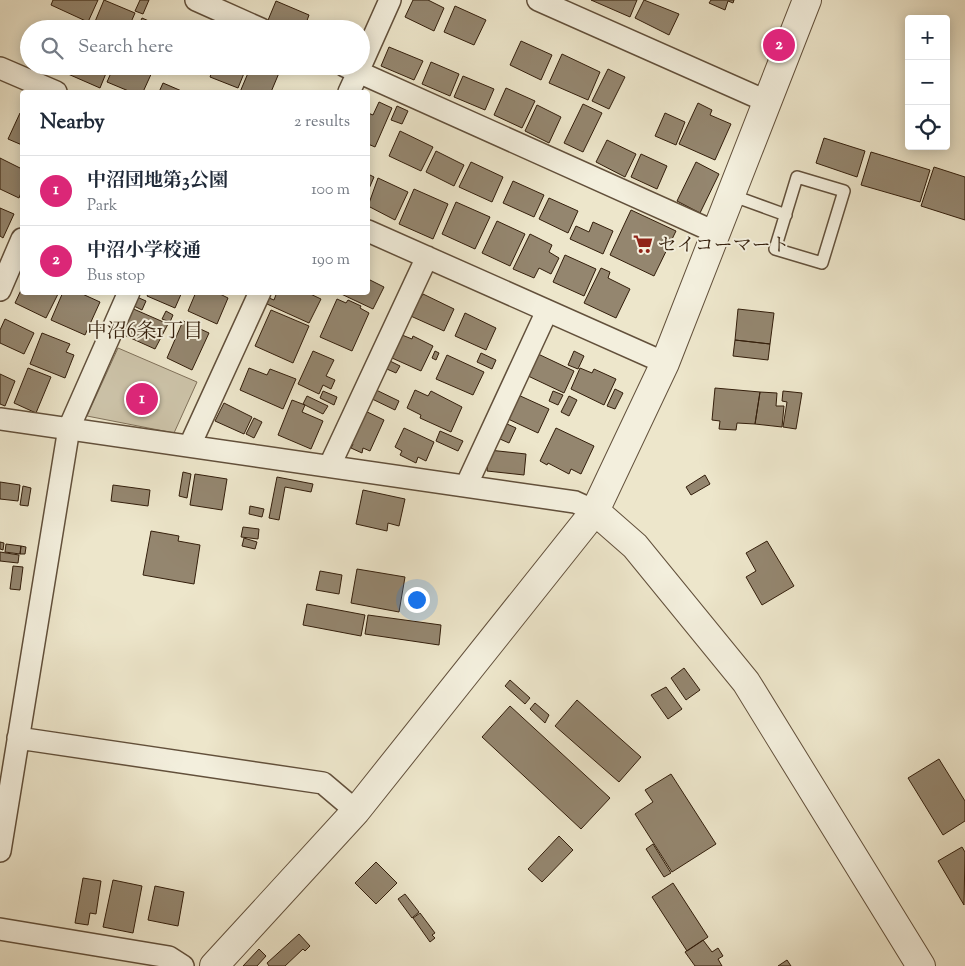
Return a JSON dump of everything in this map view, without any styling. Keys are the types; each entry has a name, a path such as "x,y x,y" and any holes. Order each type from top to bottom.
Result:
{"street":[{"path":"196,0 241,20"},
{"path":"370,40 390,0"},
{"path":"538,0 768,102"},
{"path":"214,966 356,810 595,511 665,363 807,0"},
{"path":"0,68 51,90"},
{"path":"370,74 717,233"},
{"path":"350,90 354,75"},
{"path":"370,232 665,363"},
{"path":"0,290 20,244"},
{"path":"330,465 427,257"},
{"path":"0,851 12,747 69,428 128,295"},
{"path":"190,445 259,295"},
{"path":"466,486 547,310"},
{"path":"0,419 330,465 575,502 595,511 635,546 746,682 921,966"},
{"path":"12,747 323,783 356,810"},
{"path":"0,930 169,957 183,966"}],"lane":[{"path":"797,177 844,191 822,263 775,249 786,215 797,177"},
{"path":"731,195 786,215"}],"shaded area":[{"path":"118,348 197,382 174,433 87,416"}],"building":[{"path":"53,0 98,0 89,20 84,20 51,5"},
{"path":"104,0 135,13 132,20 96,20"},
{"path":"140,0 149,0 143,14 135,11"},
{"path":"413,0 428,0 444,8 434,31 405,17"},
{"path":"591,0 637,0 630,17"},
{"path":"644,0 679,14 669,35 635,18"},
{"path":"711,0 734,0 733,3 728,1 725,10 709,3"},
{"path":"276,1 309,15 307,20 268,20"},
{"path":"455,6 486,20 474,45 444,32"},
{"path":"521,41 552,55 541,80 510,65"},
{"path":"389,47 423,61 414,80 381,66"},
{"path":"562,54 600,72 588,100 549,83"},
{"path":"431,62 459,74 450,96 422,84"},
{"path":"608,69 625,77 609,109 592,101"},
{"path":"70,75 105,75 100,88"},
{"path":"110,75 151,75 144,90 126,90 107,82"},
{"path":"211,75 243,75 238,88 210,77"},
{"path":"247,75 278,75 272,90 241,90"},
{"path":"463,76 494,89 485,110 454,97"},
{"path":"163,83 179,90 160,90"},
{"path":"506,88 535,101 522,128 494,115"},
{"path":"379,102 392,108 375,147 370,145 370,114 373,115"},
{"path":"698,103 712,110 710,115 731,124 715,160 679,144"},
{"path":"583,104 602,113 583,152 564,143"},
{"path":"537,105 561,117 549,143 525,131"},
{"path":"397,106 408,111 402,124 391,120"},
{"path":"20,113 20,144 8,139"},
{"path":"665,113 685,122 676,145 655,136"},
{"path":"400,131 433,147 421,171 389,156"},
{"path":"824,138 865,151 857,177 816,163"},
{"path":"607,140 636,154 625,177 596,162"},
{"path":"436,151 464,165 454,186 426,172"},
{"path":"871,152 930,170 920,202 861,185"},
{"path":"641,154 667,166 657,189 631,177"},
{"path":"0,158 20,168 19,198 0,189"},
{"path":"471,162 503,177 492,202 459,187"},
{"path":"696,162 719,174 700,213 677,201"},
{"path":"934,167 965,177 965,220 921,206"},
{"path":"370,175 374,177 370,186"},
{"path":"378,178 408,192 395,220 370,207 370,200"},
{"path":"513,181 544,195 534,217 503,203"},
{"path":"414,189 448,204 433,239 399,224"},
{"path":"549,198 578,211 568,233 539,219"},
{"path":"456,202 490,217 475,249 442,234"},
{"path":"0,208 14,214 3,238 0,236"},
{"path":"631,210 676,231 654,276 610,255"},
{"path":"497,221 525,234 510,266 482,253"},
{"path":"593,222 613,231 603,254 570,239 576,226 589,232"},
{"path":"530,234 552,245 549,252 559,258 551,274 539,268 534,278 513,269"},
{"path":"565,255 596,269 584,296 553,282"},
{"path":"601,268 610,272 608,278 630,289 616,318 584,303"},
{"path":"370,280 384,287 373,309 343,295 370,295"},
{"path":"20,292 20,295 58,295 46,318 15,303"},
{"path":"423,294 454,309 444,331 404,313 412,296 420,299"},
{"path":"62,295 85,295 100,302 85,335 51,320"},
{"path":"130,295 146,301 142,310 126,302"},
{"path":"148,295 181,295 175,308"},
{"path":"195,295 222,295 228,298 217,324 188,311"},
{"path":"276,295 312,295 321,299 309,323 267,304 269,298 274,300"},
{"path":"337,299 346,303 348,300 361,306 360,308 369,313 352,351 320,337"},
{"path":"129,307 168,324 155,349 124,335 126,331 120,329"},
{"path":"738,309 774,313 770,344 735,340"},
{"path":"271,310 309,326 293,363 255,346"},
{"path":"166,311 173,315 170,322 162,319"},
{"path":"465,313 496,328 486,350 455,336"},
{"path":"5,319 34,333 24,354 0,343 0,330"},
{"path":"183,321 209,333 192,370 167,358"},
{"path":"42,333 70,344 66,352 74,355 65,378 30,364"},
{"path":"402,335 412,339 413,336 433,346 421,371 392,358"},
{"path":"735,340 770,344 768,360 733,356"},
{"path":"313,351 334,360 326,376 335,380 331,389 323,385 319,394 298,384"},
{"path":"435,351 439,353 436,360 432,358"},
{"path":"574,351 584,356 578,369 568,365"},
{"path":"481,353 496,360 492,369 477,362"},
{"path":"536,353 574,371 564,393 526,375"},
{"path":"447,355 484,372 473,395 436,379"},
{"path":"384,358 400,366 396,373 380,366"},
{"path":"28,368 51,377 36,413 14,403"},
{"path":"249,368 267,375 270,369 296,379 283,409 240,390"},
{"path":"580,368 592,373 594,369 616,379 604,405 571,389"},
{"path":"0,374 15,381 5,406 0,404"},
{"path":"372,388 399,401 395,410 368,397"},
{"path":"715,388 760,392 755,424 737,423 736,430 719,429 720,421 712,420"},
{"path":"615,389 623,393 615,409 607,406"},
{"path":"415,390 428,396 431,391 462,407 451,432 420,418 421,415 407,408"},
{"path":"323,391 337,397 334,405 320,398"},
{"path":"553,391 563,395 558,405 549,401"},
{"path":"783,391 802,393 796,429 783,427 787,402 782,401"},
{"path":"760,392 777,393 776,406 784,406 782,427 755,424"},
{"path":"516,394 549,409 538,433 506,418"},
{"path":"307,396 328,406 323,414 303,404"},
{"path":"569,396 577,400 569,416 561,412"},
{"path":"292,400 305,405 302,412 323,421 311,449 278,435"},
{"path":"224,403 252,417 244,434 215,421"},
{"path":"361,409 384,420 370,451 363,448 362,453 351,448 353,444 346,440"},
{"path":"254,418 262,422 254,438 246,434"},
{"path":"498,420 516,428 509,443 491,435"},
{"path":"404,428 434,442 426,461 418,457 416,463 400,455 402,451 395,447"},
{"path":"556,428 594,446 581,474 571,469 569,474 540,461"},
{"path":"440,431 463,441 458,451 436,441"},
{"path":"489,450 526,454 524,475 487,471"},
{"path":"183,472 191,474 187,498 179,496"},
{"path":"195,474 227,479 222,510 190,505"},
{"path":"705,475 710,484 691,495 686,487"},
{"path":"277,477 313,484 311,492 285,487 279,520 269,518"},
{"path":"0,482 20,485 18,501 0,499"},
{"path":"113,485 150,490 148,506 111,501"},
{"path":"23,486 31,488 28,506 20,505"},
{"path":"363,490 405,499 399,526 388,523 387,531 356,524"},
{"path":"250,506 264,509 262,517 249,514"},
{"path":"243,527 259,529 258,539 241,537"},
{"path":"151,531 179,536 178,541 200,545 194,584 143,575"},
{"path":"244,538 257,542 255,549 242,546"},
{"path":"767,541 794,586 762,605 746,577 756,571 746,553"},
{"path":"0,542 4,543 3,550 0,549"},
{"path":"6,544 21,546 20,554 5,552"},
{"path":"21,546 26,547 25,554 20,554"},
{"path":"0,552 19,555 18,563 0,561"},
{"path":"13,566 23,567 20,590 10,589"},
{"path":"357,569 405,577 399,612 351,603"},
{"path":"320,571 342,575 339,594 316,590"},
{"path":"307,604 365,615 361,636 303,625"},
{"path":"368,615 441,625 439,645 365,634"},
{"path":"684,668 700,690 686,700 671,678"},
{"path":"510,680 530,698 525,704 505,686"},
{"path":"666,687 682,709 668,719 651,695"},
{"path":"577,700 641,757 619,782 555,726"},
{"path":"535,703 549,715 545,723 530,709"},
{"path":"510,706 610,798 581,829 482,737"},
{"path":"939,759 965,801 965,821 943,835 908,778"},
{"path":"671,774 716,844 672,872 635,814 653,802 645,790"},
{"path":"559,836 573,850 542,882 528,869"},
{"path":"653,844 671,873 664,877 646,849"},
{"path":"962,847 965,852 964,905 938,861"},
{"path":"376,862 397,883 376,904 355,883"},
{"path":"83,878 101,881 96,914 90,913 88,925 75,923"},
{"path":"113,880 142,886 133,933 103,927"},
{"path":"673,883 708,937 687,951 652,897"},
{"path":"155,886 184,892 178,926 148,920"},
{"path":"405,894 419,912 412,918 398,899"},
{"path":"420,913 435,933 432,935 435,938 430,942 413,918"},
{"path":"299,934 310,946 305,951 303,949 285,966 269,966 267,963"},
{"path":"703,940 712,952 718,948 723,956 718,959 722,966 695,966 685,952"},
{"path":"259,949 266,956 257,966 243,966"},
{"path":"787,960 791,966 778,966"}],"place":[{"name":"中沼小学校通","path":"779,45"},
{"name":"セイコーマート","path":"643,244"},
{"name":"中沼団地第3公園","path":"142,399"}],"district":[{"name":"中沼6条1丁目","path":"145,330"}]}
